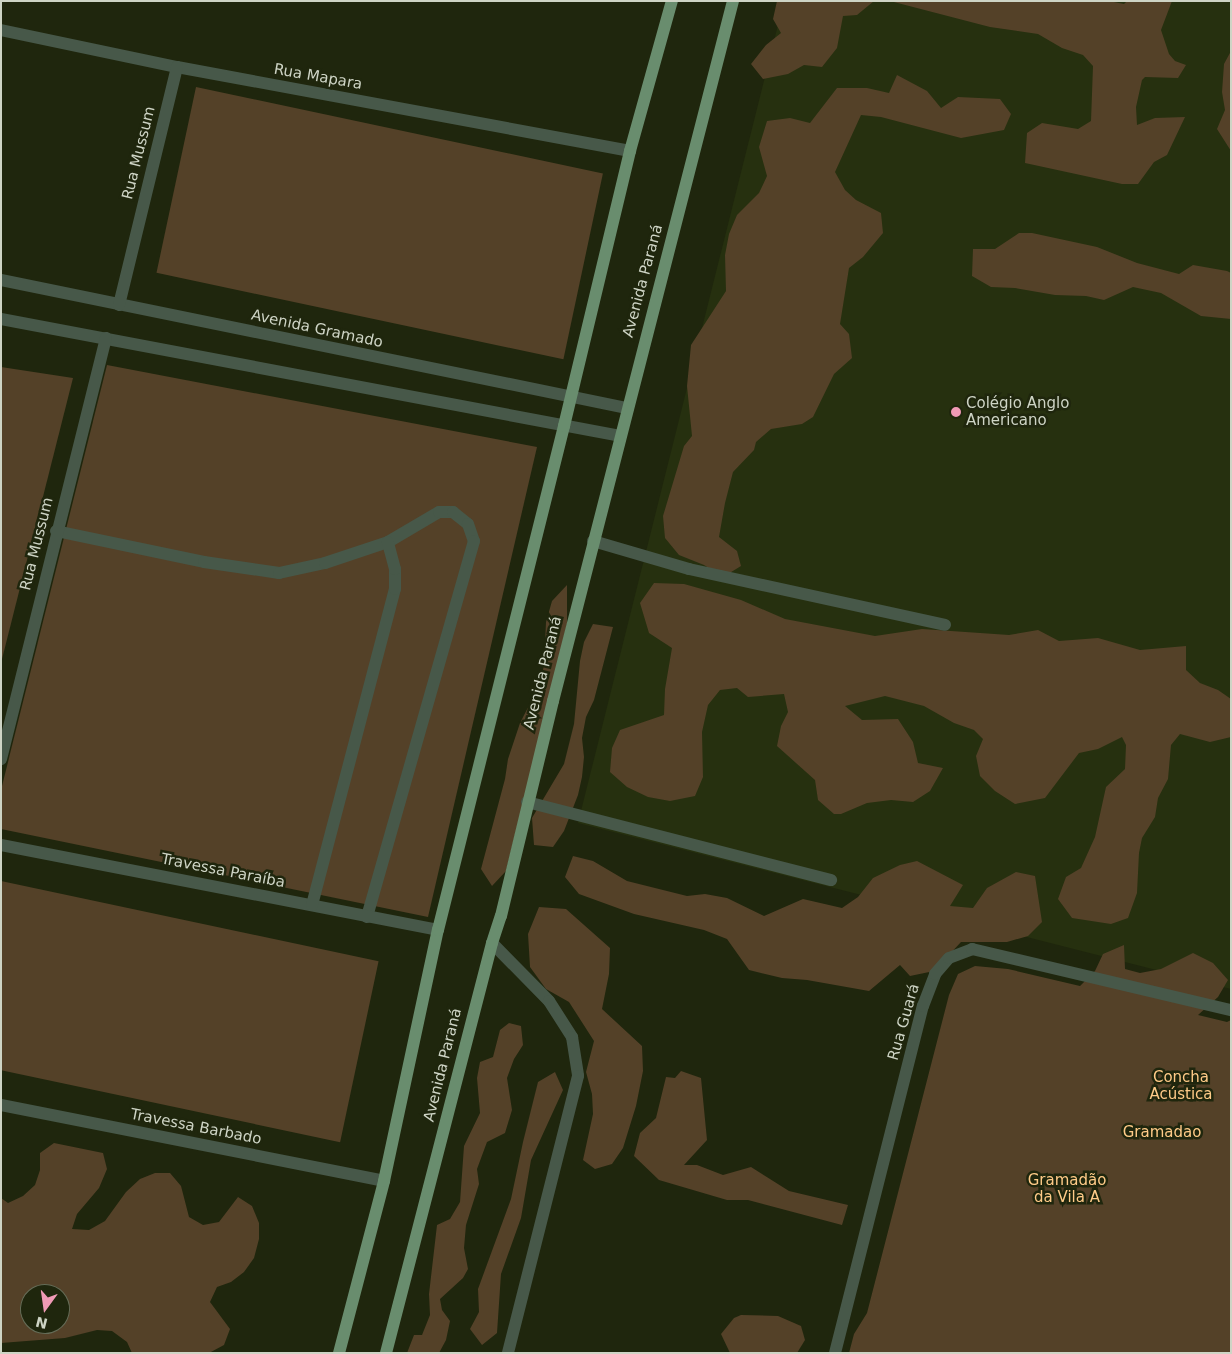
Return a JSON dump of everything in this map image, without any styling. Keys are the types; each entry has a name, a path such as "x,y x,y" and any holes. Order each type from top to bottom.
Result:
{"main road":[{"path":"339,1353 384,1181 438,930 564,426 630,151 672,1"},
{"name":"Avenida Paraná","path":"386,1353 492,943 501,916 527,802 593,541 733,1"}],"street":[{"name":"Rua Mapara","path":"1,30 176,67 630,151"},
{"name":"Rua Mussum","path":"119,305 176,67"},
{"name":"Avenida Gramado","path":"1,280 570,398 627,408"},
{"path":"1,319 620,436"},
{"name":"Rua Mussum","path":"1,759 56,531 106,338"},
{"path":"56,531 204,562 279,572 325,564 388,542 439,512 453,512 468,524 474,541 368,916"},
{"path":"593,541 689,569 945,625"},
{"path":"312,905 395,589 395,569 388,542"},
{"path":"527,802 831,880"},
{"name":"Travessa Paraíba","path":"1,845 438,930"},
{"path":"492,943 548,1001 563,1023 572,1038 578,1076 508,1353"},
{"name":"Rua Guará","path":"835,1353 923,1006 935,974 949,958 972,949 1231,1010"},
{"name":"Travessa Barbado","path":"1,1105 384,1181"}],"shaded area":[{"name":"Colégio Anglo Americano","path":"784,1 1231,1 1231,989 578,823"}],"green space":[{"path":"777,1 874,1 857,15 843,16 837,48 822,67 804,65 788,74 763,79 751,64 766,45 781,33 773,19"},
{"path":"890,1 1109,1 1124,4 1127,1 1172,1 1161,30 1169,54 1175,61 1186,65 1178,78 1145,77 1142,80 1136,107 1137,125 1155,118 1185,117 1167,155 1154,162 1138,184 1122,184 1025,163 1027,133 1042,123 1078,129 1091,121 1093,66 1083,55 1062,48 1038,34 990,27"},
{"path":"1231,51 1231,151 1217,129 1225,110 1222,92 1224,64"},
{"path":"897,75 927,91 941,108 958,97 1000,99 1011,114 1004,130 961,138 881,117 861,115 835,172 845,190 856,200 881,213 883,233 863,257 849,268 840,324 849,334 852,358 834,374 813,417 802,424 771,429 756,442 754,450 733,472 719,537 737,551 741,566 723,577 704,565 679,555 665,538 663,516 684,446 692,436 687,386 691,345 726,291 725,255 729,234 737,215 759,193 767,176 759,147 767,121 790,118 810,123 837,88 867,88 889,93"},
{"path":"196,87 603,173 563,359 156,273"},
{"path":"1019,233 1032,233 1097,247 1137,263 1179,274 1193,265 1227,271 1231,273 1231,319 1201,316 1161,293 1133,287 1104,300 1086,296 1055,295 1015,288 991,287 972,276 973,249 995,249"},
{"path":"107,365 537,447 428,917 1,829 1,790"},
{"path":"1,367 73,378 1,663"},
{"path":"654,583 684,584 741,600 785,619 875,636 922,629 1009,635 1038,630 1059,641 1098,638 1140,650 1186,646 1186,670 1200,683 1218,690 1231,699 1231,737 1210,742 1180,734 1171,745 1168,779 1158,798 1155,817 1142,838 1139,853 1137,893 1128,918 1111,924 1072,918 1058,899 1066,877 1081,868 1095,837 1106,787 1125,769 1126,745 1122,737 1098,749 1079,753 1045,798 1015,804 995,791 980,776 976,756 983,739 974,730 954,723 924,706 885,696 845,706 862,720 898,719 913,742 918,763 943,768 930,791 913,802 891,800 867,803 841,814 834,814 818,800 815,780 777,746 781,726 788,712 784,694 748,697 737,688 720,690 708,705 702,732 703,777 695,796 670,801 648,797 627,787 610,772 612,748 620,730 664,715 665,689 672,648 649,633 640,603"},
{"path":"567,585 567,624 506,871 492,886 481,869 505,779 508,759 520,723 540,684 544,665 546,622 552,601"},
{"path":"593,624 613,627 594,700 586,717 582,738 584,757 582,777 578,795 564,831 553,847 534,845 532,818 564,764 574,724 580,661 584,642"},
{"path":"573,856 593,861 627,881 687,896 705,894 727,898 764,916 803,899 842,908 858,897 873,878 900,865 917,861 963,885 950,906 973,908 987,888 1016,872 1035,876 1042,922 1028,936 1007,942 961,942 934,971 910,976 900,965 869,991 807,980 782,978 749,970 727,939 704,930 634,914 579,894 565,877"},
{"path":"1,881 379,961 340,1142 1,1070"},
{"path":"539,907 566,909 610,948 609,974 602,1009 642,1046 643,1071 636,1106 623,1148 612,1164 595,1169 583,1160 593,1114 592,1094 586,1072 594,1041 569,1002 546,989 530,967 528,934"},
{"name":"Gramadão da Vila A","path":"1124,945 1125,969 1140,973 1161,969 1193,953 1213,963 1228,980 1218,997 1198,1015 1227,1022 1231,1020 1231,1353 849,1353 854,1334 867,1313 949,995 958,974 975,966 1008,969 1080,986 1095,971 1103,954"},
{"path":"509,1023 521,1026 523,1045 514,1059 507,1078 512,1110 505,1133 487,1142 477,1169 479,1184 466,1225 464,1248 468,1269 463,1278 440,1299 442,1310 450,1321 446,1340 439,1353 407,1353 414,1335 422,1335 430,1315 429,1294 437,1225 450,1219 460,1202 464,1146 480,1113 477,1078 480,1062 493,1057 500,1030"},
{"path":"681,1071 701,1078 707,1140 684,1165 697,1165 723,1175 751,1167 789,1191 848,1205 842,1225 748,1200 727,1200 659,1180 634,1156 640,1133 656,1118 666,1077 675,1078"},
{"path":"555,1072 563,1090 531,1160 521,1218 501,1274 497,1333 482,1345 470,1329 479,1312 478,1289 511,1199 538,1082"},
{"path":"54,1143 103,1153 107,1169 99,1188 77,1214 72,1229 89,1230 105,1221 126,1192 140,1179 155,1173 170,1173 181,1186 189,1217 203,1225 219,1222 238,1197 252,1206 259,1223 259,1239 254,1258 244,1272 231,1282 217,1287 210,1302 230,1329 224,1345 209,1353 132,1353 127,1342 112,1331 97,1330 65,1338 1,1343 1,1198 8,1203 23,1196 35,1185 40,1170 40,1153"},
{"path":"741,1315 778,1316 801,1326 805,1340 797,1353 730,1353 721,1334 734,1318"}],"place":[{"name":"Colégio Anglo Americano","path":"956,412"}],"park label":[{"name":"Concha Acústica","path":"1181,1086"},
{"name":"Gramadao","path":"1162,1133"}]}
